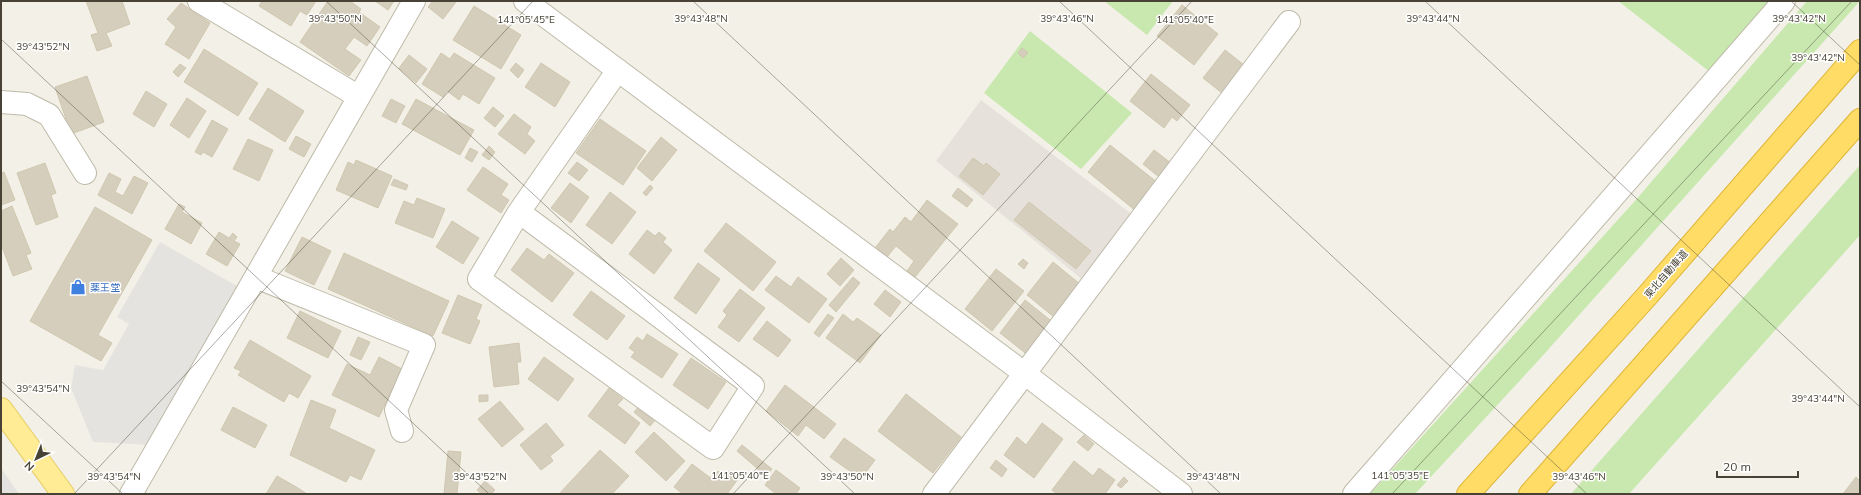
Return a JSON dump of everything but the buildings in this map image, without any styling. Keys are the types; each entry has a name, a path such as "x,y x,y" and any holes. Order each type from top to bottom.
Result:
{"highway":[{"name":"東北自動車道","path":"1468,494 1648,296 1860,51"},
{"path":"1530,494 1860,120"}],"main road":[{"path":"1,409 63,494"}],"street":[{"path":"199,1 359,98"},
{"path":"131,494 414,1"},
{"path":"525,1 1024,373 1181,494"},
{"path":"1354,494 1784,1"},
{"path":"934,494 1289,22"},
{"path":"519,212 753,386 713,448 479,279 519,212 618,70"},
{"path":"1,102 27,104 49,116 85,172"},
{"path":"256,277 424,345 396,410 402,431"}],"shaded area":[{"path":"981,100 1133,215 1083,280 936,161"},
{"path":"160,242 242,289 151,445 93,442 71,388 75,365 103,370 129,324 117,317"},
{"path":"1,468 19,494 1,494"}],"green space":[{"path":"1104,1 1173,1 1147,35"},
{"path":"1618,1 1770,1 1710,72"},
{"path":"1807,1 1860,1 1537,362 1415,494 1370,494 1634,202"},
{"path":"1030,31 1132,113 1081,169 984,93"},
{"path":"1860,165 1860,235 1629,494 1571,494"}],"place":[{"name":"薬王堂","path":"78,287"}]}
